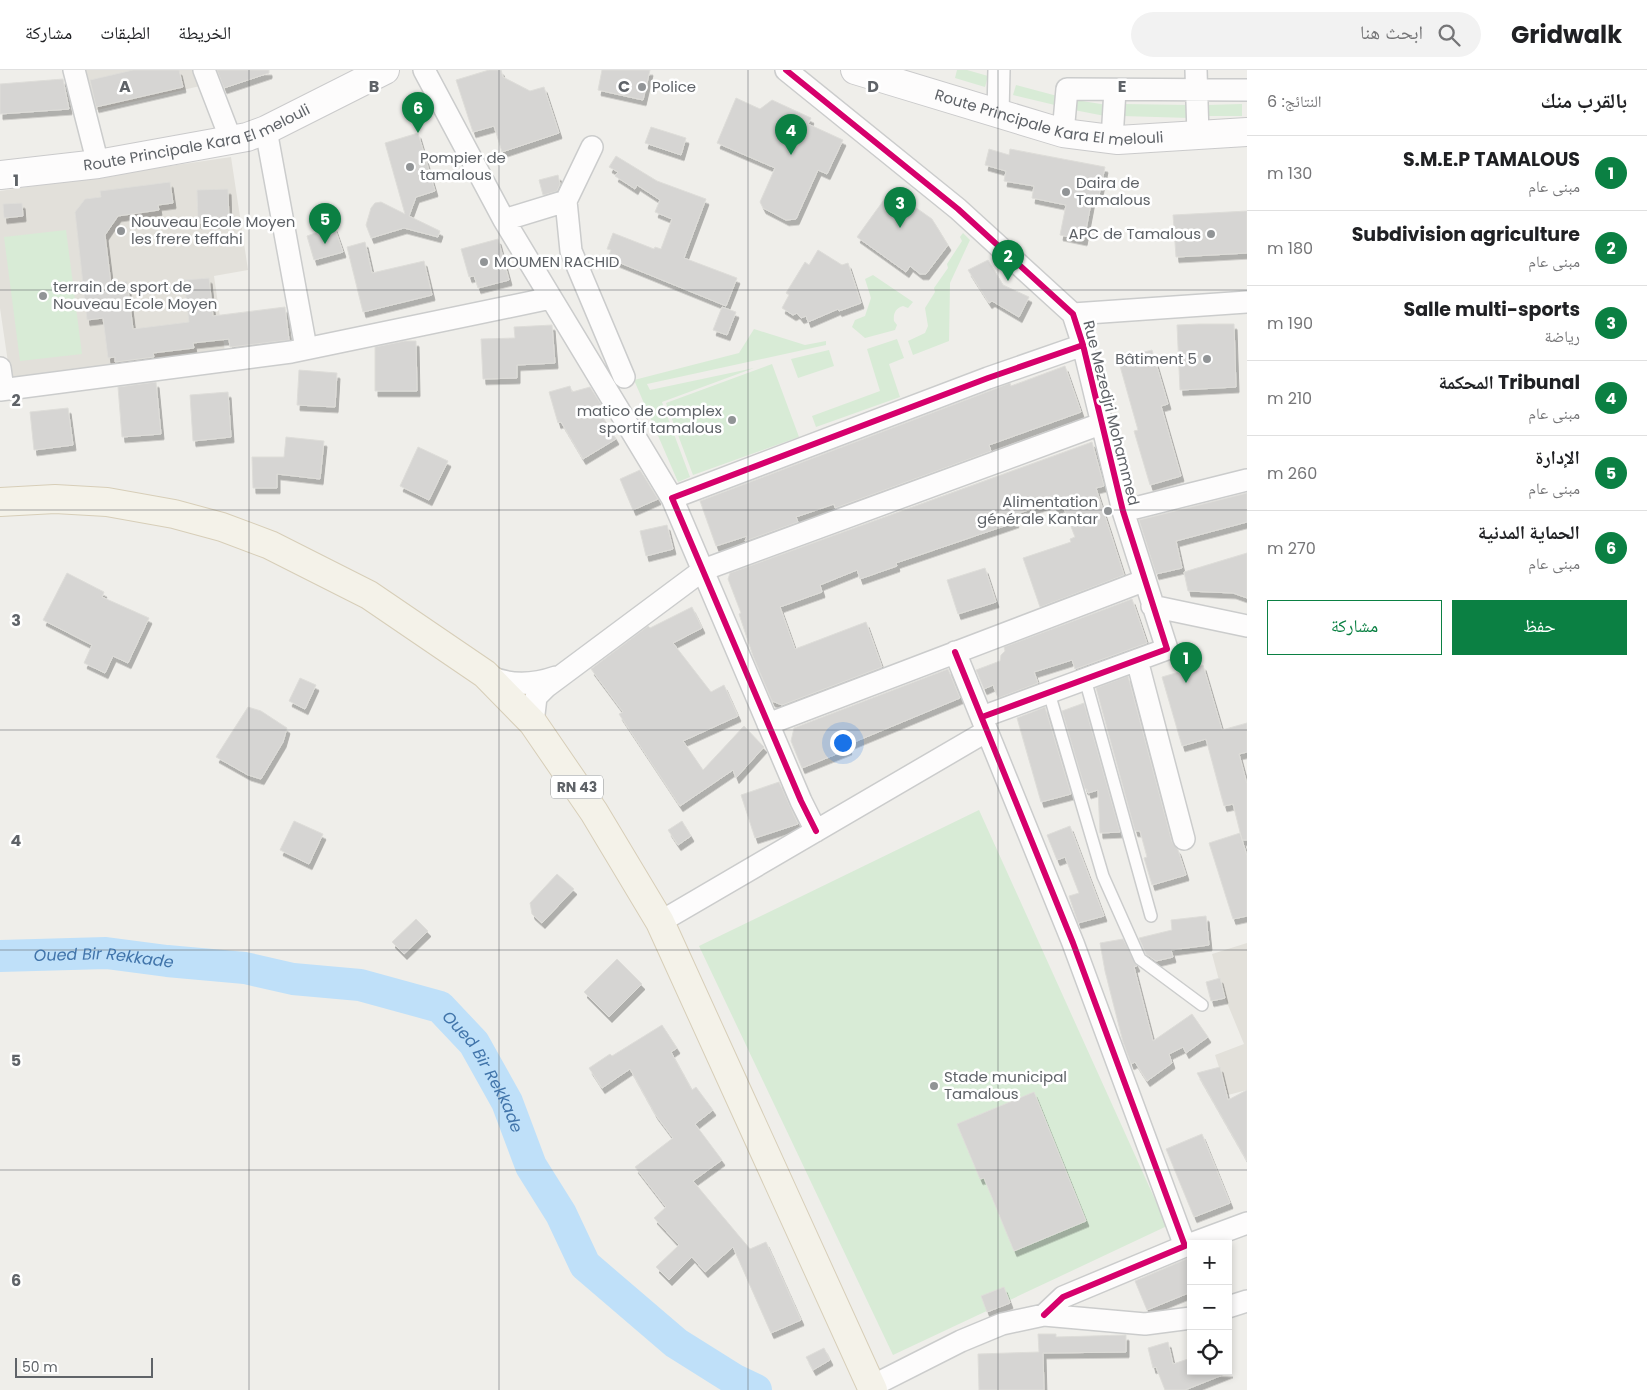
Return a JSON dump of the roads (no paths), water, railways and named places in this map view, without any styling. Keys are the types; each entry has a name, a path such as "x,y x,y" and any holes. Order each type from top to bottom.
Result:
{"main road":[{"name":"Route Principale Kara El melouli","path":"855,70 881,74 998,114 1063,133 1112,139 1247,132"},
{"name":"Route Principale Kara El melouli","path":"0,175 98,164 231,140 266,130 376,72"},
{"name":"RN 43","path":"0,502 55,499 107,502 174,514 222,528 270,546 369,595 484,674 533,723 594,812 660,922 872,1388"}],"street":[{"path":"74,70 98,164"},
{"path":"204,70 231,140"},
{"path":"424,70 504,220 672,498 768,724 816,831"},
{"path":"998,114 999,70"},
{"name":"Rue Mezedjri Mohammed","path":"788,71 964,213 1073,314 1103,423 1123,511 1143,581 1167,649 1138,660"},
{"path":"1196,80 1198,135"},
{"path":"1063,133 1067,89 1115,90 1196,80 1247,90"},
{"path":"1112,139 1115,90"},
{"path":"266,130 306,348"},
{"path":"592,147 566,201 571,251 624,376"},
{"path":"504,220 566,201"},
{"path":"0,368 2,390 291,352 551,298"},
{"path":"1073,314 1247,302"},
{"path":"672,498 988,378 1083,345"},
{"path":"533,723 536,697 559,676 703,570 1103,423"},
{"path":"1123,511 1247,480"},
{"path":"768,724 1143,581"},
{"path":"1152,606 1247,626"},
{"path":"955,652 1073,943 1185,1246"},
{"path":"660,922 816,831 984,724 1049,693 1138,660 1184,839"},
{"path":"484,674 511,684 540,683 559,676"},
{"path":"1044,1315 1064,1297 1185,1246 1247,1223"},
{"path":"1232,1306 1247,1301"},
{"path":"872,1388 961,1341 1002,1324 1044,1315 1145,1324 1187,1319"}],"lane":[{"path":"1085,679 1151,916"},
{"path":"1049,693 1103,876 1140,959 1202,1005"}],"waterway":[{"name":"Oued Bir Rekkade","path":"0,956 106,953 245,968 293,979 360,985 440,1007 474,1043 507,1102 531,1166 561,1214 585,1265 676,1343 735,1380 756,1390"}],"place":[{"name":"Police","path":"642,87"},
{"name":"الحماية المدنية","path":"418,133"},
{"name":"Tribunal المحكمة","path":"791,155"},
{"name":"Pompier de tamalous","path":"410,167"},
{"name":"Daira de Tamalous","path":"1066,192"},
{"name":"Salle multi-sports","path":"900,228"},
{"name":"Nouveau Ecole Moyen les frere teffahi","path":"121,231"},
{"name":"APC de Tamalous","path":"1211,234"},
{"name":"الإدارة","path":"325,244"},
{"name":"MOUMEN RACHID","path":"484,262"},
{"name":"Subdivision agriculture","path":"1008,281"},
{"name":"terrain de sport de Nouveau Ecole Moyen","path":"43,296"},
{"name":"Bâtiment 5","path":"1207,359"},
{"name":"matico de complex sportif tamalous","path":"732,420"},
{"name":"Alimentation générale Kantar","path":"1108,511"},
{"name":"S.M.E.P TAMALOUS","path":"1186,683"},
{"name":"Stade municipal Tamalous","path":"934,1086"}]}
